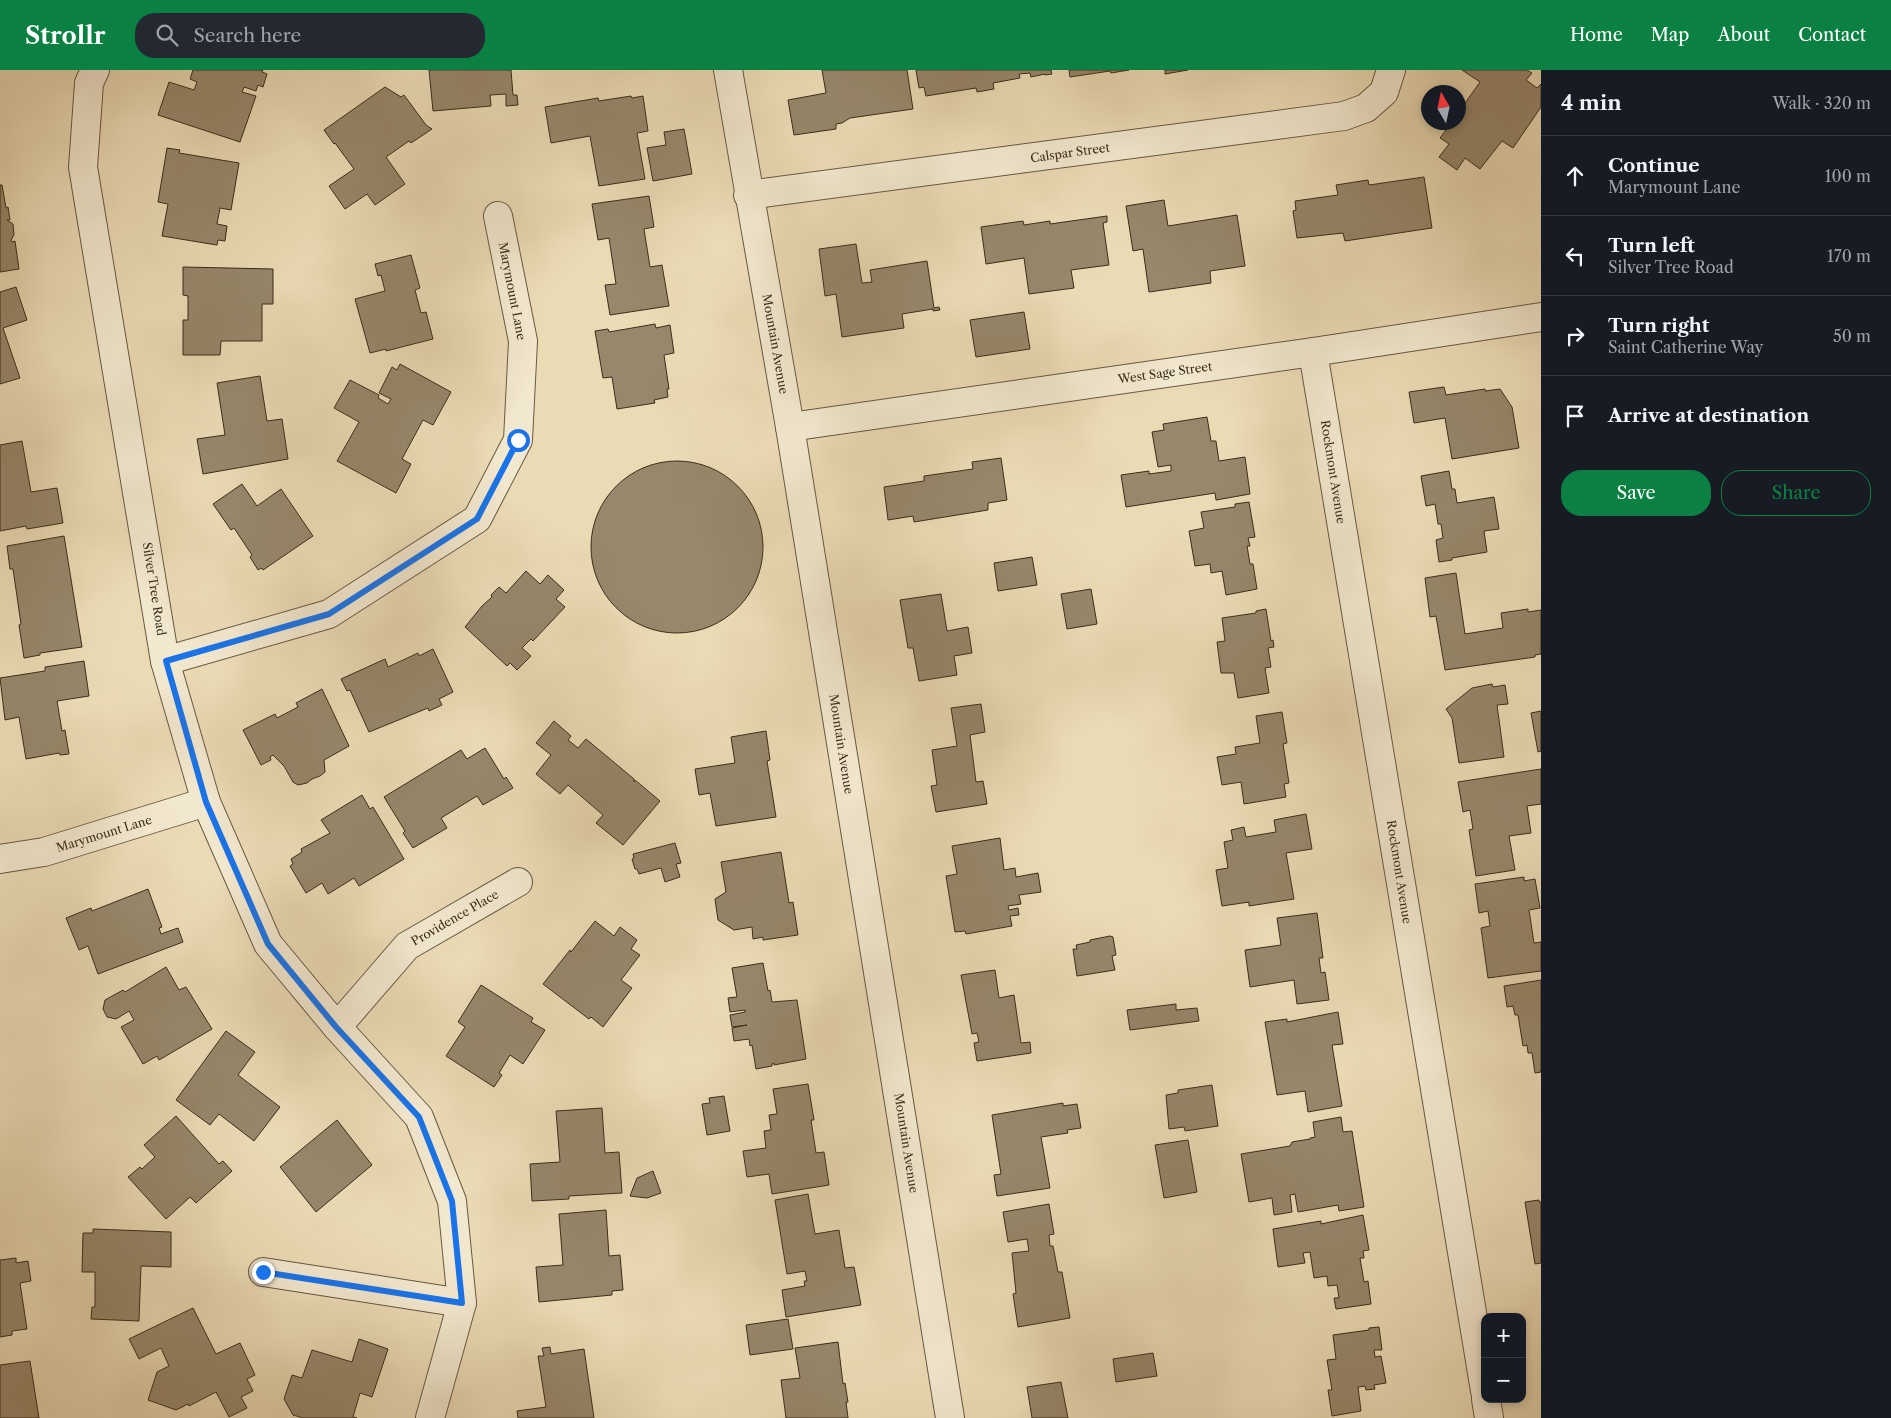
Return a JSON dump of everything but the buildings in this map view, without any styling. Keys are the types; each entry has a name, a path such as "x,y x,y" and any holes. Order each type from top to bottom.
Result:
{"street":[{"name":"Silver Tree Road","path":"94,70 90,83 83,167 166,661 206,802 268,944 336,1027 419,1117 452,1201 462,1303 430,1418"},
{"name":"Mountain Avenue","path":"728,70 748,195 790,427 950,1418"},
{"name":"Calspar Street","path":"748,195 1344,116 1366,108 1387,81"},
{"name":"Marymount Lane","path":"166,661 329,614 477,519 518,440 523,341 498,216"},
{"name":"West Sage Street","path":"790,427 1313,352 1541,317"},
{"name":"Rockmont Avenue","path":"1313,352 1481,1367"},
{"name":"Marymount Lane","path":"0,859 44,852 206,802"},
{"name":"Providence Place","path":"336,1027 407,946 518,882"},
{"path":"263,1272 462,1303"},
{"path":"1487,1403 1489,1418"}],"route":[{"path":"263,1272 462,1303 452,1201 419,1117 336,1027 268,944 206,802 166,661 329,614 477,519 518,440"}]}
